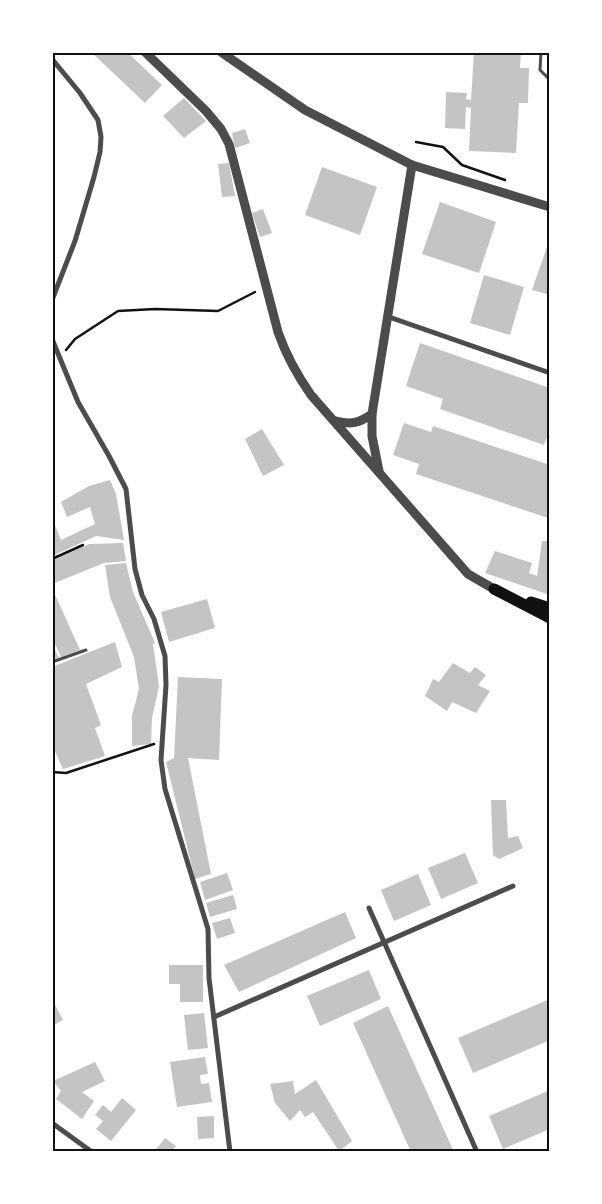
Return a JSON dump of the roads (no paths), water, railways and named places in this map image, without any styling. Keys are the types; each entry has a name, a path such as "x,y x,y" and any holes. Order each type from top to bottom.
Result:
{"main road":[{"path":"494,589 550,608"},
{"path":"494,589 550,618"}],"street":[{"path":"145,52 206,111 221,129 229,144 278,332 286,353 311,395 468,574 494,589"},
{"path":"221,52 305,110 412,165 550,207"},
{"path":"52,59 80,93 98,120 101,137 100,152 91,187 74,241 52,300"},
{"path":"379,471 372,436 372,414 412,165"},
{"path":"389,317 550,373"},
{"path":"52,339 78,402 126,489 135,569 142,595 154,619 165,656 166,685 161,760 165,789 208,929 209,978 230,1152"},
{"path":"335,421 348,424 363,420 372,414"},
{"path":"214,1017 513,886"},
{"path":"369,908 477,1152"},
{"path":"52,1123 92,1152"}],"lane":[{"path":"541,52 540,70 550,80"},
{"path":"52,662 86,650"}]}
